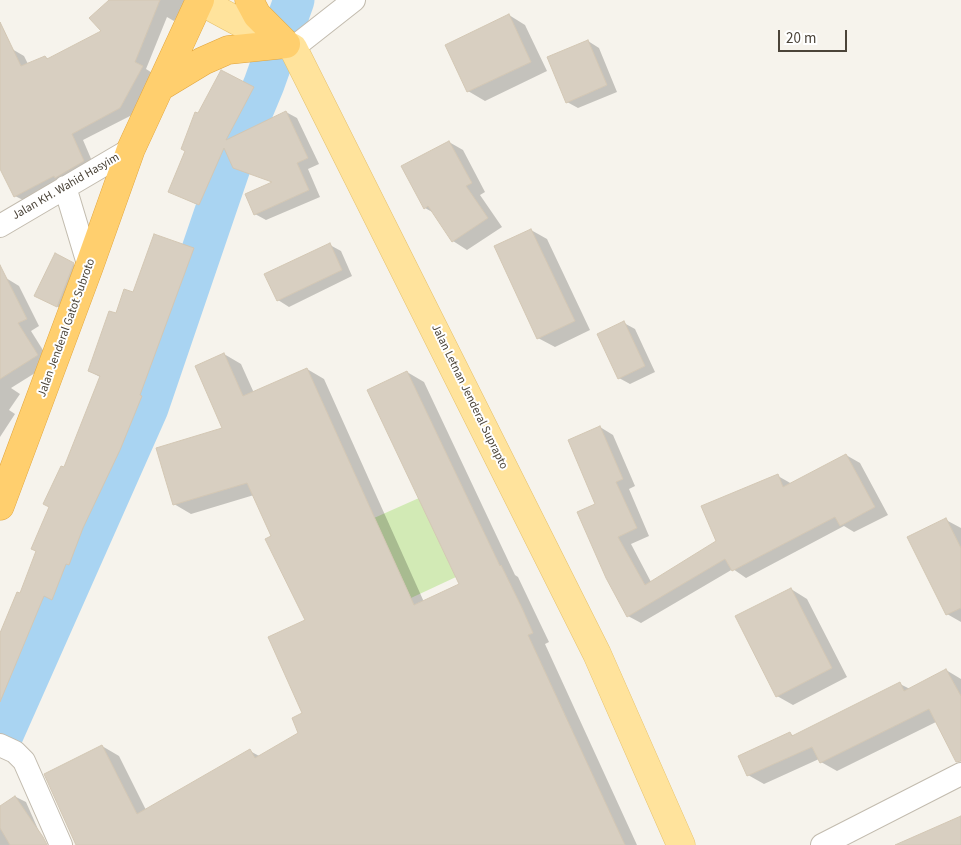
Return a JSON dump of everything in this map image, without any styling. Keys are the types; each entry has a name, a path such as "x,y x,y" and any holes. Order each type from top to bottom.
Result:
{"highway":[{"name":"Jalan Jenderal Gatot Subroto","path":"0,506 131,149 200,0"},
{"path":"249,0 256,15 280,42"},
{"path":"160,86 203,61 228,50 280,42"}],"main road":[{"path":"200,0 280,42"},
{"name":"Jalan Letnan Jenderal Suprapto","path":"280,42 597,654 681,845"}],"street":[{"path":"280,42 354,0"},
{"name":"Jalan KH. Wahid Hasyim","path":"0,226 131,149"},
{"path":"65,187 89,267"},
{"path":"7,748 24,761 61,845"},
{"path":"822,845 961,774"}],"green space":[{"path":"419,498 456,577 411,598 374,518"}],"building":[{"path":"109,0 160,0 135,62 143,66 120,108 72,134 84,161 55,178 54,176 14,197 0,169 0,22 21,66 45,56 47,59 101,31 89,18"},
{"path":"509,14 531,62 467,92 445,45"},
{"path":"588,40 607,85 566,103 547,57"},
{"path":"221,70 254,87 226,140 286,111 308,158 297,163 309,190 254,215 245,194 272,182 233,168 224,148 199,205 168,192 185,151 181,149 195,112 198,113"},
{"path":"449,141 472,183 466,186 488,218 452,242 428,206 424,209 401,166"},
{"path":"531,229 575,321 537,339 494,246"},
{"path":"154,234 194,248 140,395 142,396 120,450 83,528 69,565 66,564 52,600 44,596 0,702 0,633 17,592 20,593 36,551 31,549 49,507 43,504 61,466 64,467 100,376 88,371 109,311 116,313 124,289 133,292"},
{"path":"330,243 342,270 277,301 264,274"},
{"path":"55,253 74,263 57,307 34,296"},
{"path":"0,265 27,319 18,323 38,355 0,379"},
{"path":"624,321 645,366 618,379 597,334"},
{"path":"224,353 243,396 307,368 414,605 459,584 367,390 407,371 522,608 533,633 528,635 625,845 76,845 44,774 102,745 137,814 250,749 255,758 298,733 292,718 302,713 268,637 305,620 265,539 271,536 247,483 173,505 156,448 222,428 195,366"},
{"path":"600,426 623,479 616,482 637,528 618,537 645,585 716,541 701,506 778,474 783,487 846,454 875,507 840,526 835,517 732,571 725,559 627,617 606,578 577,512 595,504 568,440"},
{"path":"946,518 961,548 961,608 946,615 907,537"},
{"path":"791,588 832,668 776,697 735,616"},
{"path":"946,669 961,696 961,761 956,762 929,709 820,763 812,747 747,776 738,756 790,732 792,736 900,682 904,691"},
{"path":"15,796 47,845 10,845 0,828 0,806"},
{"path":"961,816 961,845 895,845"}],"waterway":[{"path":"2,737 148,408 234,156 264,84 294,0"}]}
